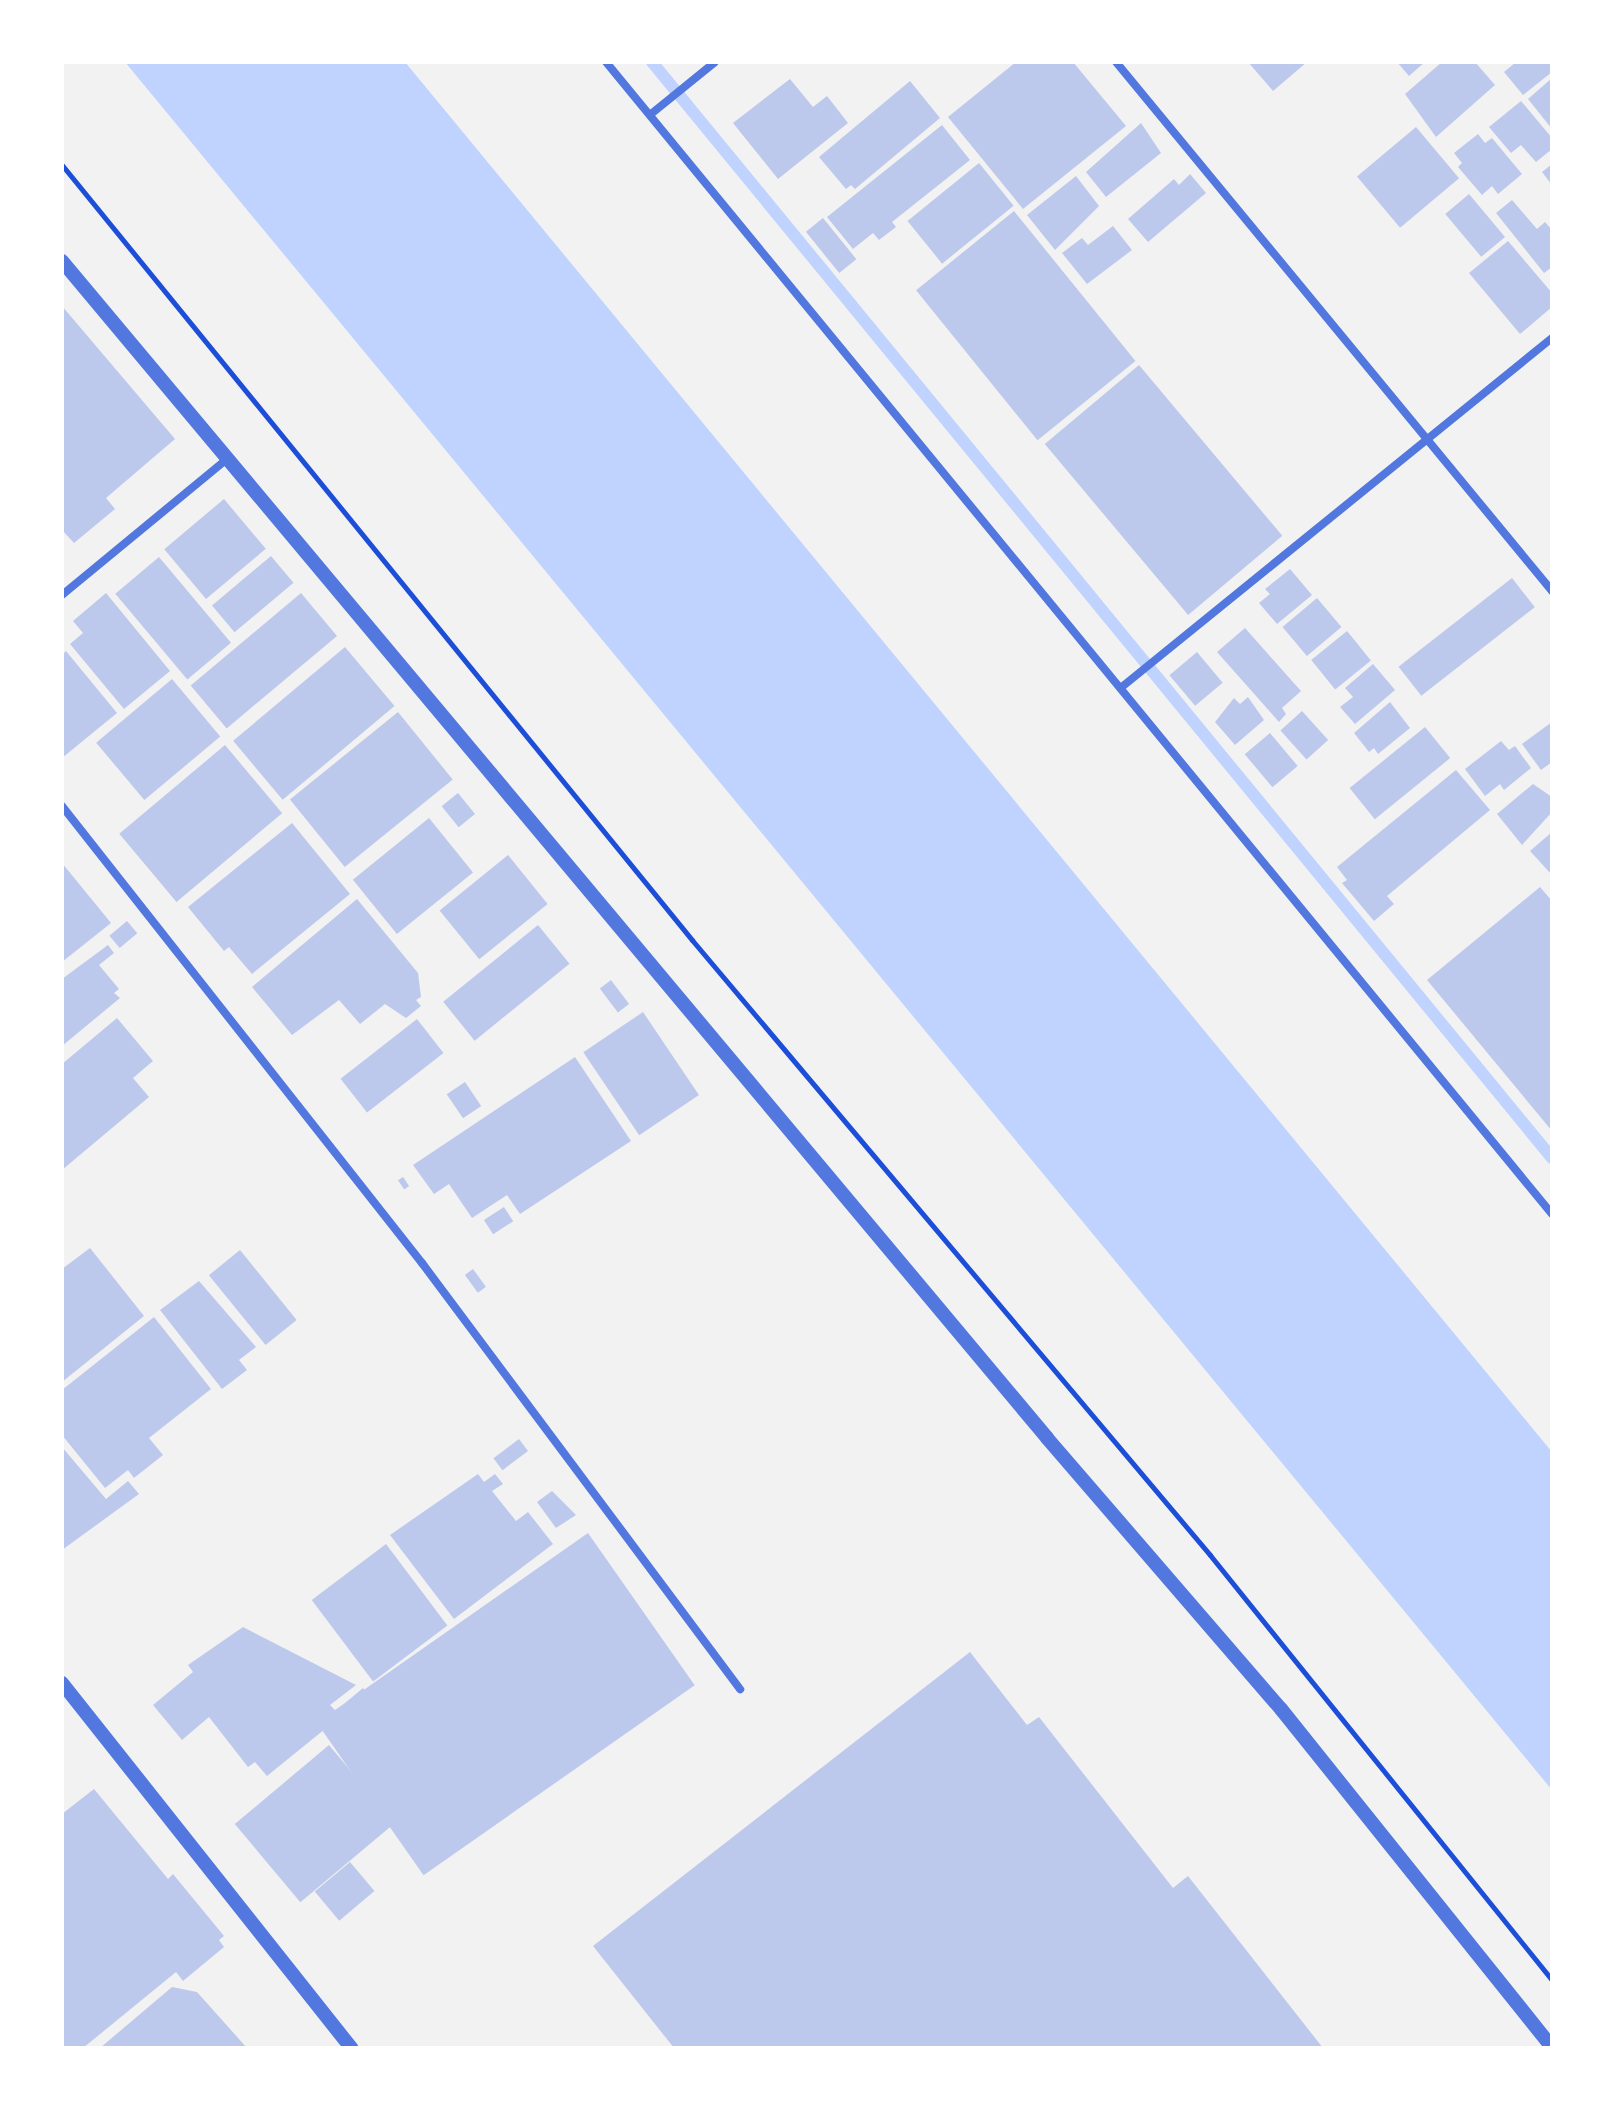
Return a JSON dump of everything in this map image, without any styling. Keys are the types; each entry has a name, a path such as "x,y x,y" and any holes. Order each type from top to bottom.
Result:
{"street":[{"path":"606,62 1123,686 1552,1214"},
{"path":"651,114 715,62"},
{"path":"1116,62 1552,591"},
{"path":"62,261 229,457 731,1062 1281,1709 1552,2047"},
{"path":"1123,686 1552,338"},
{"path":"62,595 229,457"},
{"path":"62,806 422,1263 740,1689"},
{"path":"62,1683 351,2048"}],"path":[{"path":"62,165 692,940 1210,1555 1552,1980"}],"water":[{"path":"125,62 405,62 1552,1452 1552,1790"}],"building":[{"path":"1016,62 1073,62 1126,126 1023,209 948,117"},
{"path":"1248,62 1307,62 1273,91"},
{"path":"1397,62 1425,62 1409,76"},
{"path":"1442,62 1475,62 1495,85 1436,137 1405,94"},
{"path":"1516,62 1552,62 1552,72 1523,95 1504,72"},
{"path":"1552,78 1552,129 1528,99"},
{"path":"790,79 813,107 827,96 848,123 778,179 733,123"},
{"path":"910,81 940,118 855,189 851,185 846,189 819,157"},
{"path":"1521,101 1552,138 1552,149 1536,162 1521,145 1511,153 1489,127"},
{"path":"1141,123 1161,153 1106,197 1086,172"},
{"path":"942,125 970,160 892,222 896,227 879,240 873,233 853,249 827,217"},
{"path":"1416,127 1459,178 1400,228 1357,176"},
{"path":"1478,134 1485,143 1492,138 1522,174 1498,194 1492,186 1482,195 1458,167 1462,163 1454,153"},
{"path":"979,163 1014,206 942,264 908,221"},
{"path":"1552,164 1552,185 1542,172"},
{"path":"1190,174 1206,193 1148,242 1128,219 1174,179 1179,185"},
{"path":"1076,176 1099,206 1055,250 1027,215"},
{"path":"1469,194 1505,237 1481,257 1445,214"},
{"path":"1512,200 1537,229 1545,222 1552,230 1552,267 1544,273 1496,213"},
{"path":"1014,211 1135,361 1038,440 916,290"},
{"path":"823,218 856,259 839,273 806,232"},
{"path":"1113,226 1132,250 1087,284 1062,253 1082,238 1088,245"},
{"path":"1508,241 1552,293 1552,307 1520,334 1469,273"},
{"path":"62,306 175,439 106,498 115,509 74,543 62,530"},
{"path":"1139,365 1282,536 1188,615 1045,444"},
{"path":"224,499 266,549 206,599 164,549"},
{"path":"271,556 293,583 235,632 212,605"},
{"path":"159,557 231,643 187,679 115,594"},
{"path":"1290,569 1312,595 1277,624 1259,603 1270,594 1265,589"},
{"path":"1512,578 1535,607 1421,696 1399,667"},
{"path":"106,593 170,671 124,709 70,644 83,633 73,621"},
{"path":"301,593 337,636 227,728 191,686"},
{"path":"1317,598 1341,627 1307,656 1283,627"},
{"path":"1245,628 1301,691 1282,708 1286,714 1279,722 1217,652"},
{"path":"1347,631 1371,661 1335,689 1311,660"},
{"path":"345,647 394,706 283,800 233,741"},
{"path":"66,651 117,713 62,758 62,655"},
{"path":"1197,652 1223,683 1195,706 1169,675"},
{"path":"1373,664 1395,690 1355,724 1340,707 1353,697 1345,688"},
{"path":"172,679 220,736 144,800 96,743"},
{"path":"1248,697 1264,720 1235,745 1215,722 1234,698 1240,704"},
{"path":"1390,702 1410,728 1378,754 1374,748 1369,752 1354,733"},
{"path":"1302,711 1328,740 1307,759 1280,730"},
{"path":"398,712 453,780 345,867 290,799"},
{"path":"1552,722 1552,762 1541,770 1522,744"},
{"path":"1425,727 1450,758 1375,819 1350,788"},
{"path":"1270,733 1298,766 1272,787 1245,754"},
{"path":"1501,741 1509,750 1515,746 1531,768 1504,790 1500,784 1485,796 1465,769"},
{"path":"225,745 282,813 176,902 119,834"},
{"path":"1456,770 1490,810 1387,896 1394,904 1374,921 1342,883 1347,880 1337,867"},
{"path":"1533,784 1552,797 1552,812 1522,845 1497,814"},
{"path":"458,793 475,814 459,827 442,806"},
{"path":"429,818 473,872 397,934 353,880"},
{"path":"292,823 350,894 252,974 229,947 224,951 188,907"},
{"path":"1552,832 1552,875 1530,851"},
{"path":"508,855 548,904 479,959 440,910"},
{"path":"62,863 111,923 62,962"},
{"path":"1540,887 1552,901 1552,1131 1427,980"},
{"path":"357,899 418,973 421,997 416,1000 421,1006 406,1018 385,1004 360,1024 339,1000 292,1035 252,987"},
{"path":"127,921 137,933 120,948 109,936"},
{"path":"538,925 569,964 475,1041 443,1002"},
{"path":"108,945 114,953 99,965 119,989 114,993 120,998 62,1046 62,979"},
{"path":"611,980 629,1004 618,1012 600,988"},
{"path":"643,1012 699,1095 639,1135 583,1052"},
{"path":"117,1018 153,1061 133,1078 149,1097 62,1170 62,1064"},
{"path":"417,1019 443,1053 367,1113 341,1079"},
{"path":"575,1057 631,1141 520,1214 507,1195 472,1218 449,1184 434,1194 413,1165"},
{"path":"465,1082 481,1106 463,1118 447,1094"},
{"path":"403,1177 409,1186 404,1189 398,1180"},
{"path":"504,1207 513,1221 493,1234 484,1220"},
{"path":"90,1248 144,1316 62,1382 62,1269"},
{"path":"240,1250 297,1320 266,1345 209,1275"},
{"path":"473,1269 486,1287 478,1293 465,1275"},
{"path":"199,1281 256,1347 239,1360 247,1370 222,1389 160,1310"},
{"path":"154,1317 211,1389 149,1438 163,1455 134,1478 128,1470 105,1488 62,1435 62,1390"},
{"path":"519,1439 528,1451 502,1470 493,1458"},
{"path":"62,1447 106,1499 128,1481 139,1494 62,1550"},
{"path":"478,1474 484,1482 495,1474 503,1484 492,1491 516,1521 528,1512 553,1544 454,1619 390,1535"},
{"path":"552,1491 576,1515 556,1528 537,1502"},
{"path":"588,1533 695,1685 424,1875 317,1723"},
{"path":"386,1544 447,1625 373,1681 312,1600"},
{"path":"243,1627 356,1685 330,1705 341,1716 267,1776 255,1762 248,1767 209,1717 182,1740 153,1705 193,1672 188,1665"},
{"path":"970,1652 1027,1725 1039,1717 1173,1888 1188,1876 1323,2048 674,2048 593,1946"},
{"path":"363,1688 368,1694 350,1710 345,1703"},
{"path":"329,1745 395,1823 300,1902 235,1824"},
{"path":"94,1789 168,1879 173,1874 224,1936 219,1940 224,1947 183,1981 176,1972 83,2048 62,2048 62,1814"},
{"path":"350,1862 374,1891 339,1921 315,1892"},
{"path":"172,1987 197,1992 247,2048 100,2048"}],"waterway":[{"path":"652,62 1552,1158"}]}
